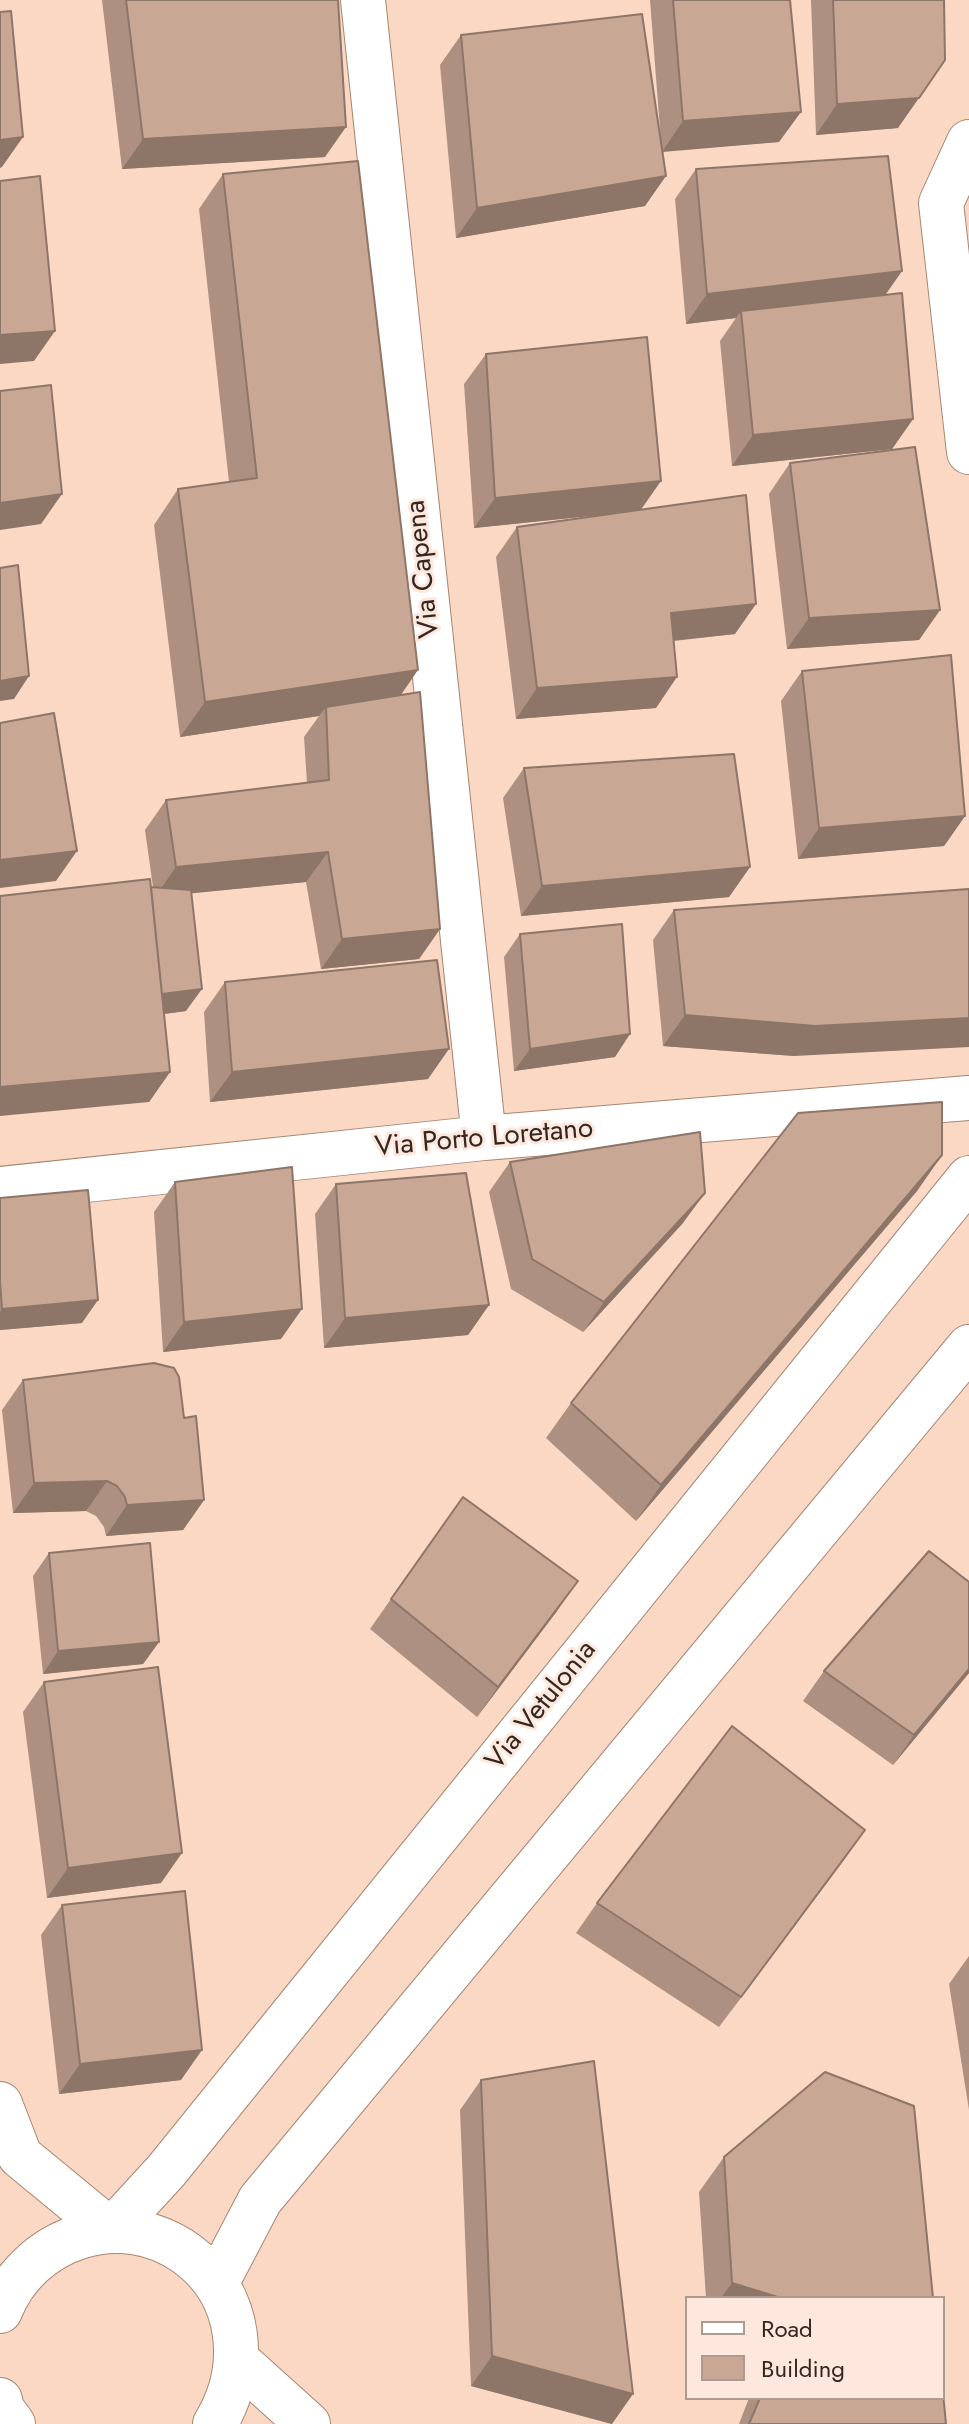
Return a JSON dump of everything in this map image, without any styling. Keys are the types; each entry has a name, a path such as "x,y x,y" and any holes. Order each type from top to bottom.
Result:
{"street":[{"name":"Via Capena","path":"363,0 484,1138"},
{"path":"969,142 941,203 969,452"},
{"name":"Via Porto Loretano","path":"0,1189 484,1138 969,1098"},
{"name":"Via Vetulonia","path":"111,2231 166,2171 969,1178"},
{"path":"216,2284 260,2200 969,1347"},
{"path":"0,2104 20,2156 111,2231"},
{"path":"3,2294 35,2259 71,2238 111,2231 151,2236 187,2255 216,2284 233,2320 238,2361 229,2401 215,2424"},
{"path":"238,2361 308,2424"},
{"path":"0,2400 2,2409 13,2424"}],"building":[{"path":"126,0 338,0 346,127 143,139"},
{"path":"673,0 790,0 801,112 683,121"},
{"path":"833,0 944,0 945,60 919,98 837,104"},
{"path":"11,11 23,137 0,140 0,12"},
{"path":"642,14 666,176 477,208 461,35"},
{"path":"888,156 902,271 707,294 696,169"},
{"path":"358,161 418,670 205,702 178,489 257,478 223,174"},
{"path":"40,176 55,331 0,335 0,181"},
{"path":"902,293 913,419 753,435 741,311"},
{"path":"647,337 661,481 495,498 486,354"},
{"path":"51,385 62,494 0,503 0,391"},
{"path":"915,447 940,610 809,618 790,463"},
{"path":"746,495 756,604 671,613 677,677 537,688 517,527"},
{"path":"18,565 29,676 0,681 0,568"},
{"path":"951,655 965,816 819,828 802,671"},
{"path":"420,692 440,929 342,939 328,852 176,867 166,800 329,780 326,707"},
{"path":"54,713 77,851 0,860 0,723"},
{"path":"734,754 750,867 542,886 524,768"},
{"path":"150,879 170,1072 0,1087 0,896"},
{"path":"151,887 191,890 202,989 162,994"},
{"path":"969,889 969,1018 815,1026 685,1015 674,910"},
{"path":"622,924 630,1034 530,1049 520,934"},
{"path":"437,960 449,1049 232,1072 225,982"},
{"path":"942,1102 942,1155 661,1485 571,1403 798,1113"},
{"path":"700,1132 705,1193 604,1302 532,1259 510,1162"},
{"path":"292,1167 302,1309 184,1322 175,1182"},
{"path":"466,1173 489,1305 345,1318 336,1184"},
{"path":"88,1190 98,1300 2,1309 0,1198"},
{"path":"154,1363 174,1368 179,1377 184,1418 196,1416 204,1500 127,1505 117,1486 107,1481 34,1483 23,1380"},
{"path":"463,1497 578,1581 498,1687 391,1599"},
{"path":"150,1543 159,1642 58,1651 49,1553"},
{"path":"929,1551 969,1582 969,1669 914,1735 824,1671"},
{"path":"158,1667 182,1853 68,1868 44,1682"},
{"path":"732,1726 865,1830 741,1997 597,1903"},
{"path":"185,1891 202,2050 80,2064 62,1905"},
{"path":"594,2061 633,2394 492,2356 481,2080"},
{"path":"825,2072 914,2106 933,2296 774,2296 732,2283 724,2157"},
{"path":"759,2400 944,2400 946,2424 749,2424"}]}
